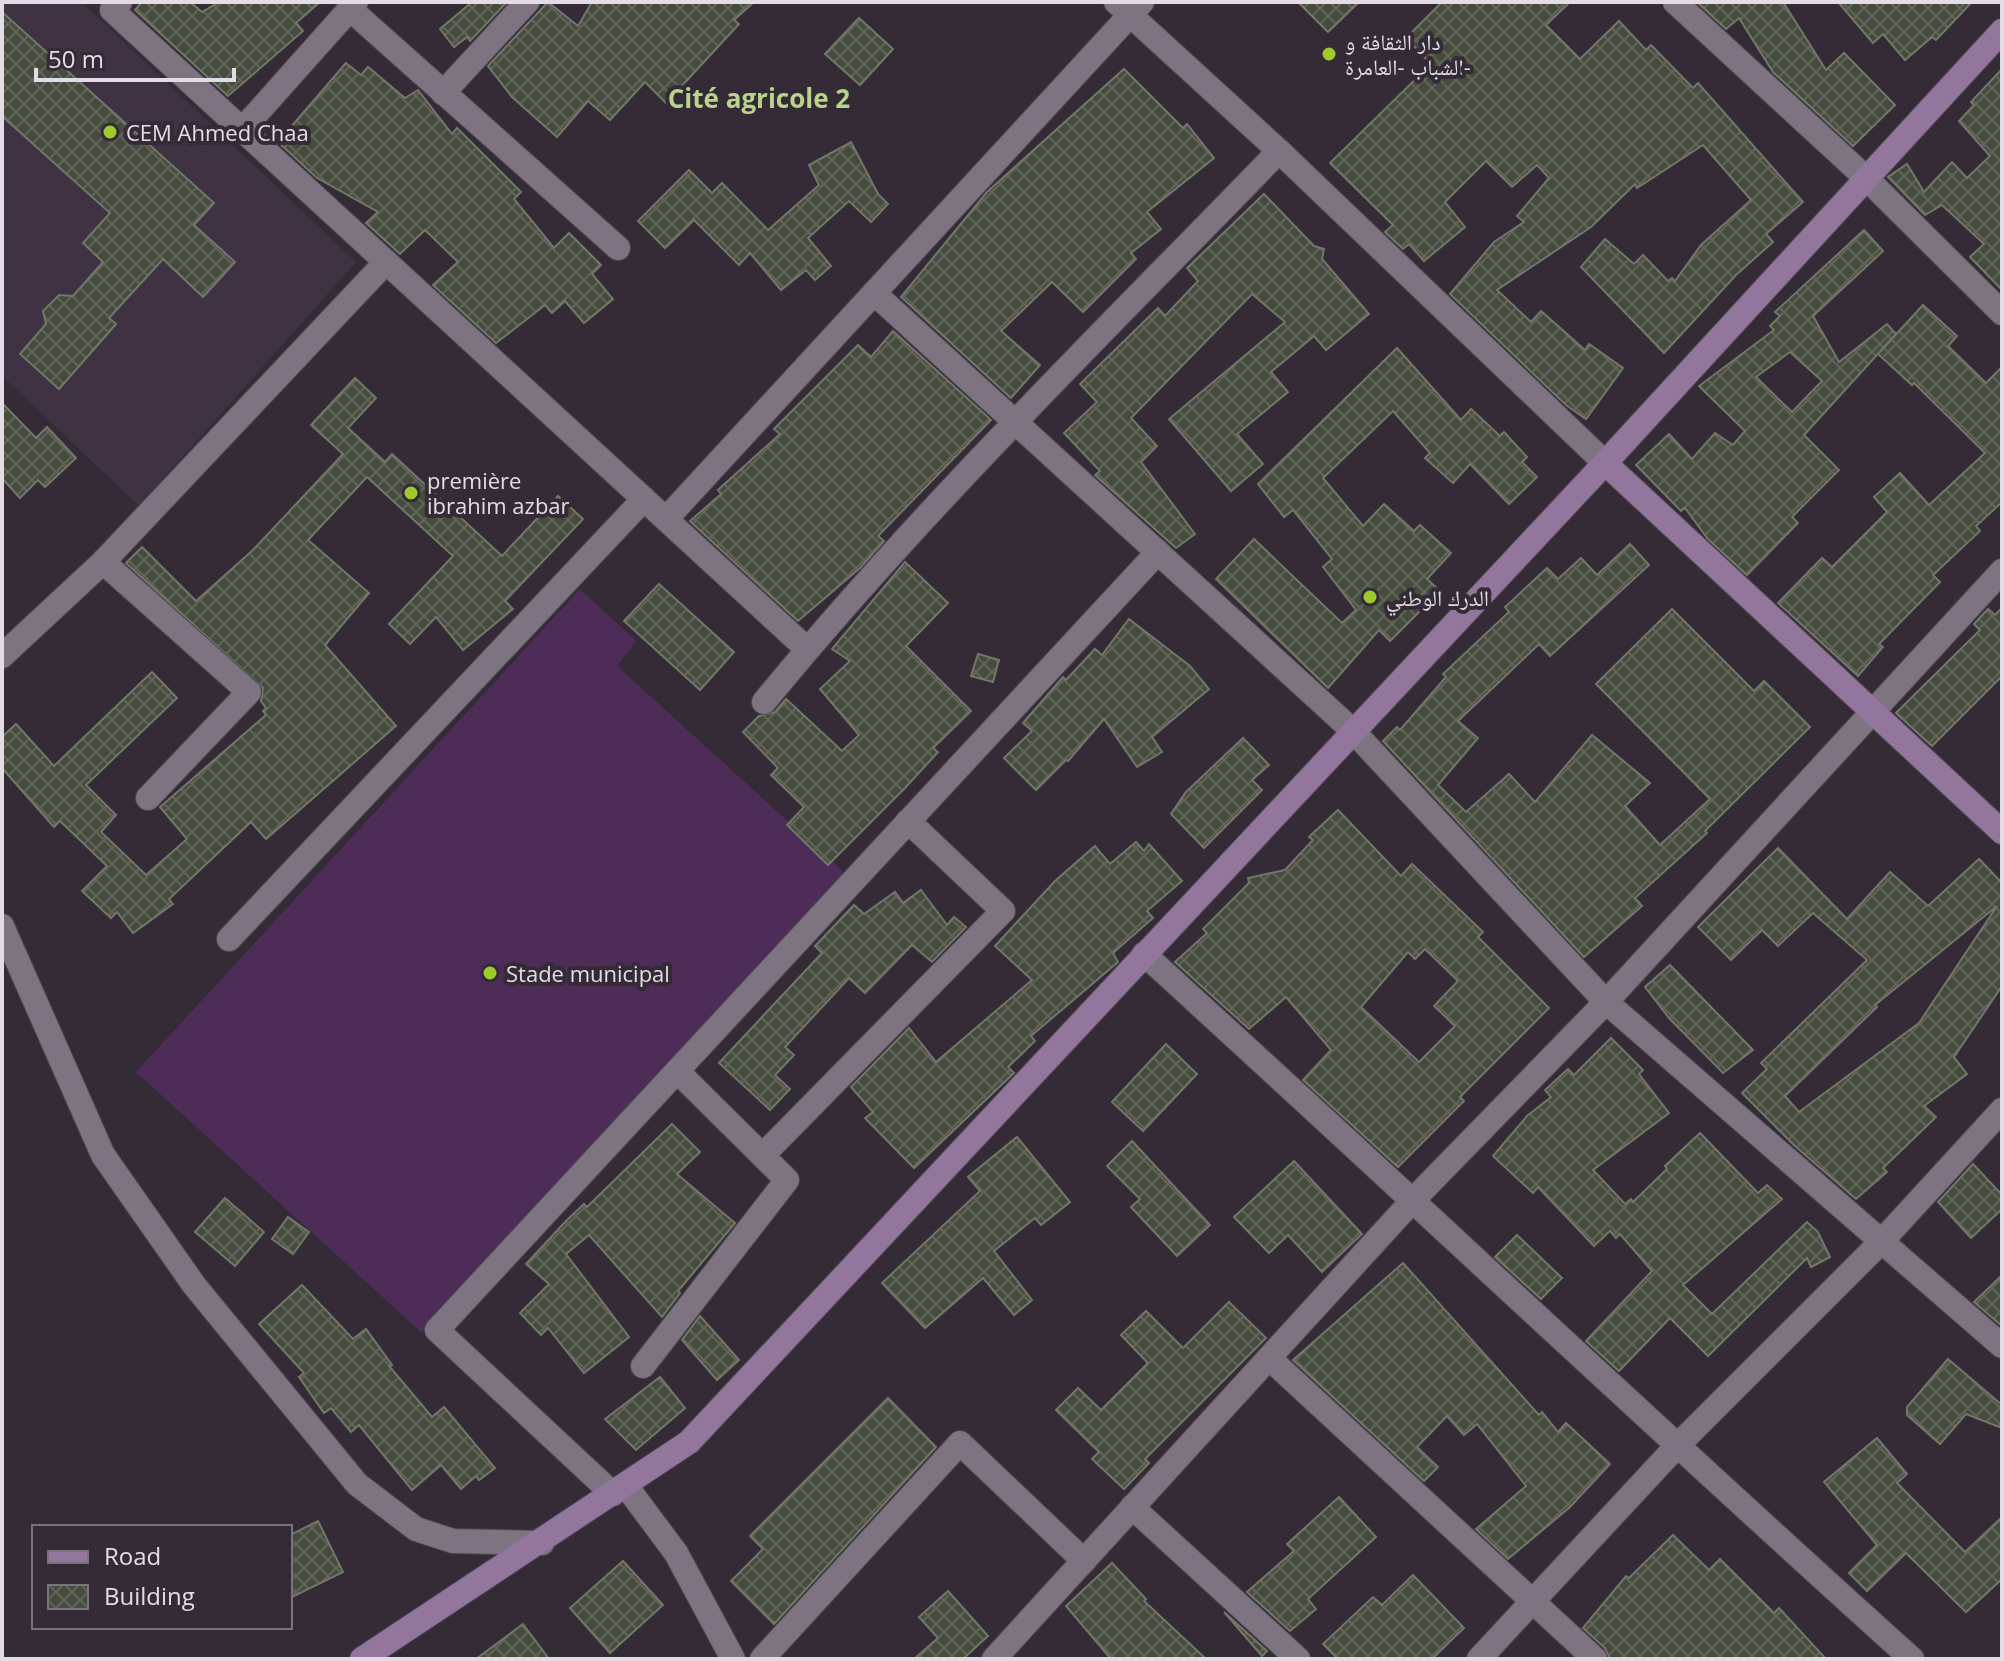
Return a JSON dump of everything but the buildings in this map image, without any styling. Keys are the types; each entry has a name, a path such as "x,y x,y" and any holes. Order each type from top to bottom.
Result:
{"main road":[{"path":"362,1659 542,1543 689,1442 1605,463 2002,31"},
{"path":"1605,463 2002,832"}],"street":[{"path":"120,2 112,10 807,649"},
{"path":"443,93 527,2"},
{"path":"1675,2 1866,178 2002,313"},
{"path":"242,130 353,5 443,93 618,248"},
{"path":"666,519 874,293 1129,6 1605,463"},
{"path":"764,702 807,649 1016,423 1279,151"},
{"path":"2,656 103,562 386,262"},
{"path":"874,293 1352,730 1606,1002 2002,1346"},
{"path":"229,939 644,499"},
{"path":"733,1659 676,1553 619,1490 437,1330 1158,552"},
{"path":"103,562 249,692 148,798"},
{"path":"994,1659 1414,1199 1606,1002 2002,571"},
{"path":"763,1155 1003,911 908,821"},
{"path":"2,926 103,1155 194,1285 357,1484 416,1529 453,1541 542,1543"},
{"path":"1144,954 1414,1199 1676,1447 1912,1659"},
{"path":"643,1366 787,1180 677,1071"},
{"path":"1479,1659 1676,1447 1881,1242 2002,1110"},
{"path":"1269,1358 1595,1659"},
{"path":"762,1659 960,1443 1084,1561"},
{"path":"1132,1507 1298,1659"}],"shaded area":[{"name":"CEM Ahmed Chaa","path":"2,2 82,2 356,262 139,506 2,376"},
{"name":"Stade municipal","path":"580,589 636,641 617,666 845,873 422,1333 136,1072"}],"place":[{"name":"دار الثقافة و الشباب -العامرة-","path":"1329,54"},
{"name":"CEM Ahmed Chaa","path":"110,132"},
{"name":"première ibrahim azbar","path":"411,493"},
{"name":"الدرك الوطني","path":"1370,597"},
{"name":"Stade municipal","path":"490,973"}],"district":[{"name":"Cité agricole 2","path":"759,98"}]}
